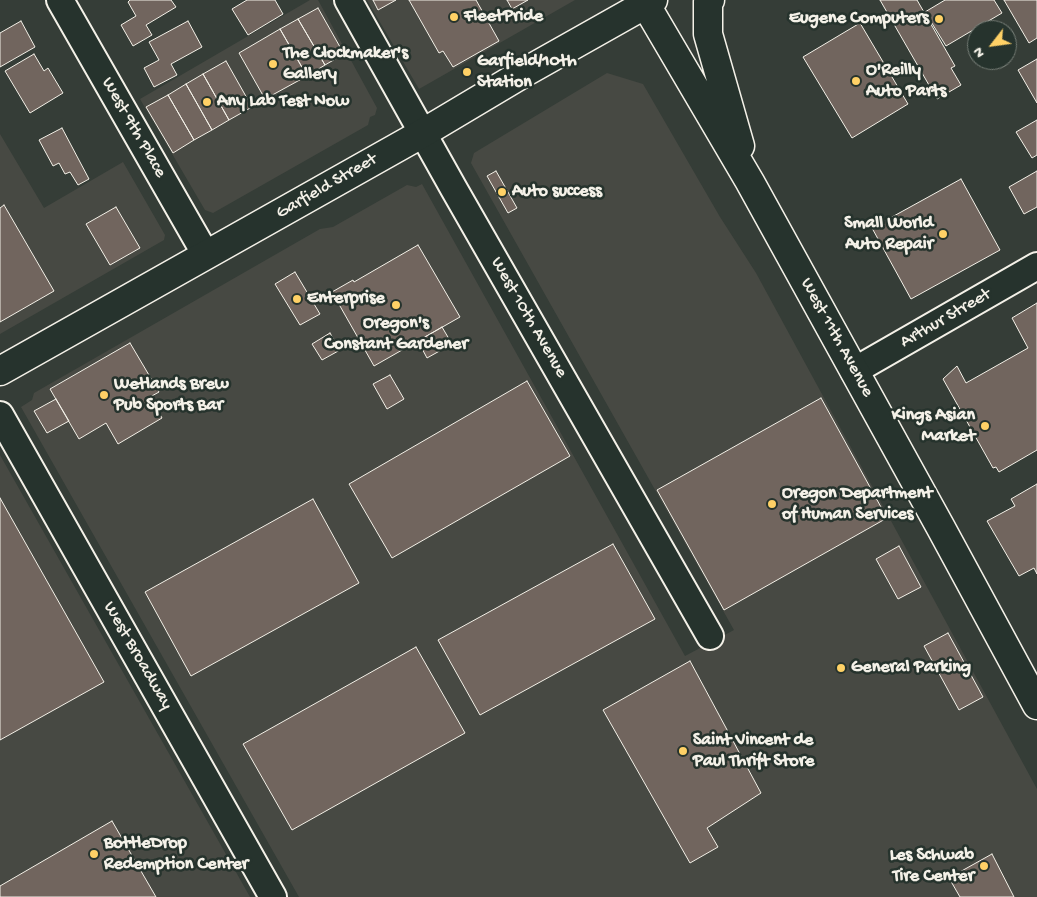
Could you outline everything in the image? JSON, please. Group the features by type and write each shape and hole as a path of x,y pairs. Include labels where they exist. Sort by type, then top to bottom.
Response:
{"main road":[{"path":"710,0 708,2 708,34 750,182"},
{"name":"Garfield Street","path":"0,372 423,133 647,2"},
{"name":"West 11th Avenue","path":"647,2 750,182 942,528 1037,705"}],"street":[{"name":"West 9th Place","path":"60,0 206,255"},
{"name":"West 10th Avenue","path":"348,0 710,636"},
{"name":"Arthur Street","path":"854,371 1037,266"},
{"name":"West Broadway","path":"0,415 273,897"}],"shaded area":[{"path":"310,0 318,0 377,108 375,115 370,117 368,125 213,213 205,210 140,99"},
{"path":"367,0 575,0 419,89"},
{"path":"607,73 643,84 720,217 756,273 1037,789 1037,897 299,897 21,407 32,400 34,393 320,229 333,227 407,185 416,187 422,184 685,656 734,630 471,163 474,153"},
{"path":"0,134 44,208 123,162 165,235 164,240 0,334"},
{"path":"0,455 223,849 250,897 0,897"}],"building":[{"path":"130,0 171,0 176,7 146,25 152,35 133,46 121,25 136,16 128,2"},
{"path":"247,0 275,0 283,14 248,35 232,9"},
{"path":"373,0 396,0 378,10"},
{"path":"409,0 476,0 499,41 453,67 443,51 439,53"},
{"path":"507,0 528,0 512,9"},
{"path":"880,0 917,0 955,66 951,68 961,85 937,99"},
{"path":"945,0 994,0 1002,13 990,20 967,20 967,34 946,46 925,12"},
{"path":"1004,0 1037,0 1037,38 1029,43"},
{"path":"318,8 344,54 325,65 298,19"},
{"path":"298,19 325,65 307,76 280,29"},
{"path":"21,21 35,47 0,67 0,33"},
{"path":"188,21 202,47 171,64 177,75 154,87 144,68 159,60 149,42"},
{"name":"O'Reilly Auto Parts","path":"860,23 908,104 852,138 803,57"},
{"name":"The Clockmaker's Gallery","path":"280,29 307,76 265,99 239,53"},
{"path":"34,54 44,71 48,68 63,93 30,113 5,71"},
{"path":"1037,59 1037,103 1018,70"},
{"path":"226,61 252,107 229,120 203,74"},
{"name":"Any Lab Test Now","path":"203,74 229,120 212,130 186,84"},
{"path":"186,84 212,130 194,140 168,95"},
{"path":"168,95 194,140 173,153 146,107"},
{"path":"1037,120 1037,155 1032,158 1016,132"},
{"path":"62,128 89,179 78,185 70,172 65,174 59,163 53,166 39,140"},
{"name":"Auto success","path":"496,171 517,208 508,213 487,176"},
{"path":"1037,171 1037,207 1024,214 1009,187"},
{"path":"961,179 1000,250 911,299 872,228"},
{"path":"4,205 54,291 0,322 0,208"},
{"path":"116,207 140,248 110,265 86,224"},
{"name":"Oregon's Constant Gardener","path":"418,245 460,317 374,366 332,292 353,280 354,282"},
{"name":"Enterprise","path":"295,272 320,314 300,325 275,284"},
{"path":"1037,303 1037,450 999,472 996,467 993,468 943,379 957,366 966,383 1028,348 1012,318"},
{"path":"442,327 452,344 427,358 418,341"},
{"path":"330,333 340,350 322,360 312,344"},
{"name":"Wetlands Brew Pub Sports Bar","path":"130,343 159,392 150,397 162,418 118,444 106,423 79,439 50,389"},
{"path":"390,375 404,399 387,409 373,384"},
{"path":"527,381 570,456 392,558 349,484"},
{"name":"Oregon Department of Human Services","path":"821,398 887,518 724,610 657,490"},
{"path":"56,399 69,421 47,433 34,411"},
{"path":"1037,484 1037,574 1034,568 1019,576 987,521 1015,506 1011,499"},
{"path":"0,498 104,682 0,740"},
{"path":"313,499 359,583 191,676 145,592"},
{"path":"613,544 655,619 480,715 438,640"},
{"path":"899,546 921,587 898,599 876,559"},
{"path":"948,633 983,697 959,710 924,646"},
{"path":"416,647 465,733 292,830 243,744"},
{"name":"Saint Vincent de Paul Thrift Store","path":"690,661 761,793 707,828 718,847 690,863 603,710"},
{"name":"BottleDrop Redemption Center","path":"112,821 156,897 0,897 0,886"},
{"name":"Les Schwab Tire Center","path":"992,854 1014,897 960,897 949,878"}],"place":[{"name":"FleetPride","path":"454,17"},
{"name":"Eugene Computers","path":"939,19"},
{"name":"The Clockmaker's Gallery","path":"273,64"},
{"name":"Garfield/10th Station","path":"467,72"},
{"name":"O'Reilly Auto Parts","path":"856,81"},
{"name":"Any Lab Test Now","path":"207,102"},
{"name":"Auto success","path":"502,192"},
{"name":"Small World Auto Repair","path":"943,234"},
{"name":"Enterprise","path":"297,299"},
{"name":"Oregon's Constant Gardener","path":"396,305"},
{"name":"Wetlands Brew Pub Sports Bar","path":"104,395"},
{"name":"Kings Asian Market","path":"985,426"},
{"name":"Oregon Department of Human Services","path":"772,504"},
{"name":"General Parking","path":"841,668"},
{"name":"Saint Vincent de Paul Thrift Store","path":"683,751"},
{"name":"BottleDrop Redemption Center","path":"94,854"},
{"name":"Les Schwab Tire Center","path":"984,866"}]}
